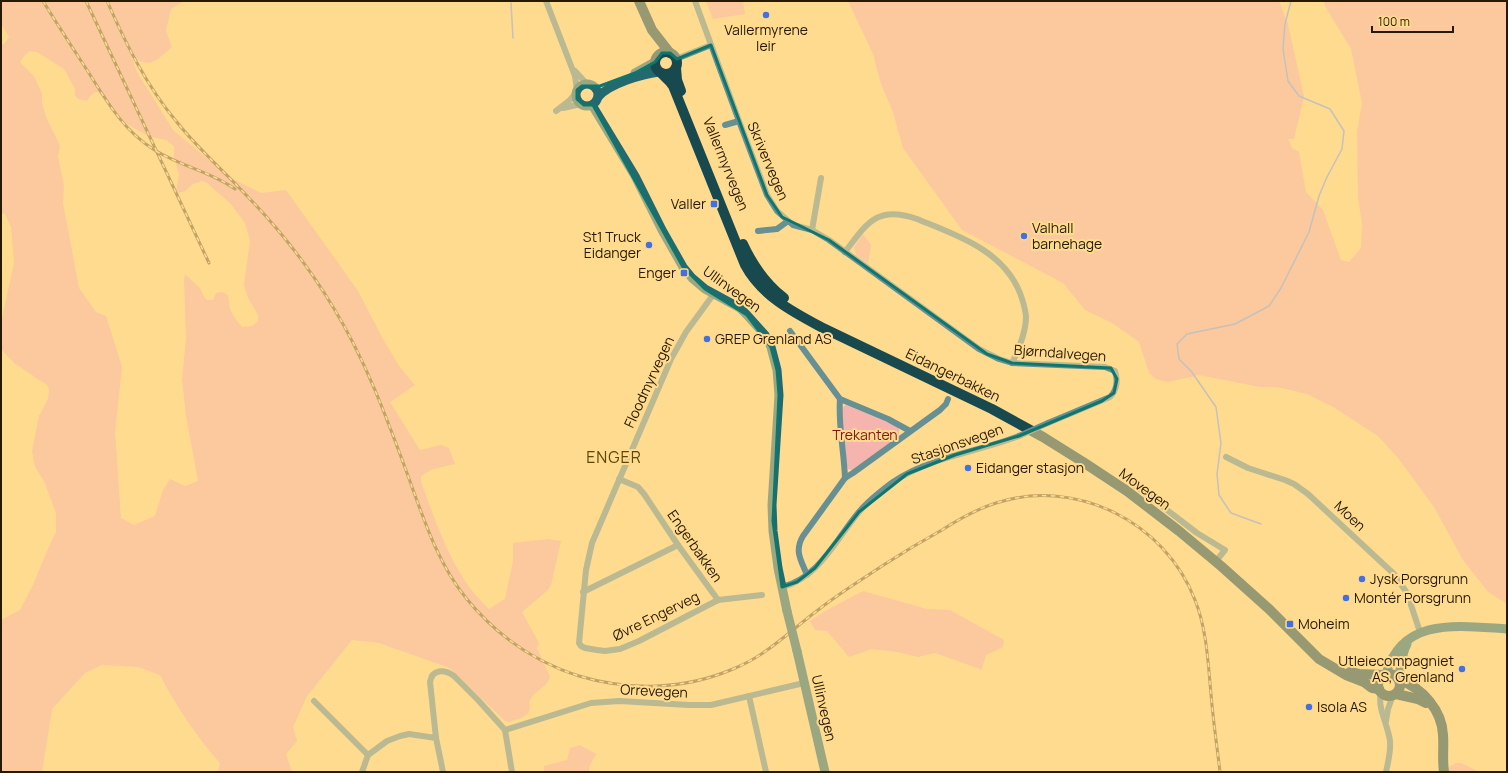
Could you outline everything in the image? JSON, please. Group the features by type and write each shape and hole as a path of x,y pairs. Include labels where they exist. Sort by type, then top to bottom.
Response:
{"main road":[{"name":"Vallermyrvegen","path":"639,1 652,30 674,60 679,87 742,241 752,270"},
{"name":"Vallermyrvegen","path":"652,30 655,67 673,86 727,224 752,270"},
{"path":"662,53 674,60 670,74 660,73 637,77 608,89 595,101 586,106 581,104 577,99 577,92 582,86 605,85 635,73 655,60 662,53"},
{"name":"Ullinvegen","path":"590,86 597,91 595,101 676,255 692,278 714,295 740,308 765,335 771,347 776,362 779,395 772,521 776,558 825,772"},
{"name":"Eidangerbakken","path":"752,270 777,292 838,334 972,399 1054,444"},
{"name":"Movegen","path":"1054,444 1127,491 1216,561 1269,609 1319,659 1346,675 1364,682 1372,688 1380,691"},
{"path":"1394,695 1401,686 1399,679 1403,652 1408,641 1413,635 1433,628 1446,627 1507,629"},
{"path":"1408,641 1403,644 1395,654 1385,675 1378,683 1380,691 1386,696 1394,695 1418,698 1433,708"},
{"name":"Movegen","path":"1336,669 1359,674 1385,675"},
{"path":"1385,675 1392,674 1428,698 1431,702 1441,720 1443,728 1443,759 1445,772"}],"street":[{"path":"546,1 576,79 577,92 558,110 581,104"},
{"path":"695,1 739,121"},
{"path":"674,60 711,45"},
{"name":"Ullinvegen","path":"571,66 590,86"},
{"name":"Skrivervegen","path":"725,125 739,121 767,195 777,211 793,225 812,230 845,252"},
{"path":"812,230 821,178"},
{"path":"845,252 868,224 877,217 892,214 917,219 979,246 1000,264 1012,277 1025,306 1025,326 1012,363"},
{"path":"758,231 777,229 788,221"},
{"name":"Bjørndalvegen","path":"845,252 969,343 987,354 1012,363 1105,367 1115,371 1117,379 1116,386 1114,393 1110,397 1048,423"},
{"name":"Floodmyrvegen","path":"581,646 578,639 583,592 587,561 592,543 677,348 686,332 714,295"},
{"path":"790,330 840,399 888,419 910,431"},
{"path":"807,575 799,556 798,544 845,478 940,410 946,404 948,398"},
{"path":"840,399 839,408 845,478"},
{"name":"Stasjonsvegen","path":"782,587 797,582 807,575 825,558 859,512 894,482 919,469 955,455 1005,441 1048,423"},
{"name":"Moen","path":"1226,457 1248,468 1294,484 1308,494 1394,574 1407,593 1420,632"},
{"name":"Engerbakken","path":"619,479 638,487 644,494 678,545 718,600 762,595"},
{"name":"Movegen","path":"1128,480 1197,533 1225,550 1216,561"},
{"path":"583,592 678,545"},
{"name":"Øvre Engerveg","path":"581,646 601,651 620,649 639,641 718,600"},
{"path":"443,772 436,738 430,682 432,675 438,671 446,671 454,676 505,730 512,772"},
{"name":"Orrevegen","path":"505,730 591,702 619,701 701,705 720,703 804,683"},
{"path":"1380,691 1380,704 1386,723 1390,747 1386,772"},
{"path":"1386,723 1388,709 1394,695"},
{"path":"749,696 766,772"},
{"path":"314,701 368,755"},
{"path":"362,772 368,755 387,741 409,734 436,738"}],"highlighted area":[{"path":"711,45 767,195 782,217 829,240 987,354 1012,363 1111,368 1117,379 1114,393 1102,401 1019,436 955,455 907,474 859,512 815,568 797,582 782,587 773,521 779,395 777,370 771,347 747,315 705,289 683,267 593,105 584,105 577,99 577,90 582,86 600,86 635,73 655,62 662,53 670,53 677,59"}],"green space":[{"path":"1,1 184,1 171,9 166,31 172,47 154,62 149,63 132,58 137,72 173,130 229,177 261,193 286,190 358,291 399,366 415,385 390,402 420,450 441,445 449,448 455,464 433,469 421,476 421,482 440,533 456,566 466,582 476,596 489,609 505,599 513,561 513,543 548,539 561,541 551,585 548,590 522,612 539,643 537,648 550,677 546,684 531,698 529,702 529,711 525,716 509,722 505,721 447,667 379,643 352,640 307,696 293,727 297,741 286,754 292,772 218,772 220,763 187,720 160,675 138,667 102,665 85,673 52,709 42,772 1,772 1,620 20,610 33,585 56,532 56,513 44,481 35,467 32,451 39,416 48,399 49,390 47,385 14,363 1,349 1,323 14,263 11,227 5,214 1,213 1,44 4,44 9,37 1,24","holes":["30,51 37,52 64,69 75,89 75,95 78,99 87,101 90,96 98,92 127,124 148,136 166,140 174,146 174,157 179,174 176,191 178,193 185,191 193,184 202,181 207,183 231,204 245,223 250,241 244,285 248,298 258,315 258,321 252,326 242,327 237,321 230,309 228,295 222,292 216,293 213,300 206,300 199,287 185,274 186,338 182,380 186,416 198,481 185,486 170,479 163,490 155,516 134,525 121,518 115,432 122,367 106,316 96,312 79,288 63,203 64,185 58,157 60,146 46,117 42,103 42,94 34,76 20,62"]},
{"path":"706,1 743,1 745,14 713,19"},
{"path":"848,1 1279,1 1288,24 1304,97 1294,139 1288,139 1292,148 1299,152 1306,192 1323,210 1341,260 1349,262 1361,248 1362,224 1358,197 1357,132 1362,103 1351,49 1325,6 1324,1 1507,1 1507,604 1488,592 1463,560 1434,507 1398,458 1378,436 1333,407 1307,394 1277,387 1260,387 1199,375 1168,382 1156,379 1149,373 1139,342 1112,323 1085,310 1063,283 962,230 903,148 893,112 881,84 873,54"},
{"path":"863,234 871,245 868,264 856,255 854,247"},
{"name":"Trekanten","path":"846,405 897,426 899,429 899,436 896,439 852,470 848,469 847,466 841,411"},
{"path":"863,591 927,609 950,610 1004,640 1003,647 986,655 981,671 980,669 935,653 918,657 897,652 872,649 849,657 827,631 815,630 810,621"},
{"path":"580,745 596,754 589,767 589,772 544,772 544,766 567,760 570,748"},
{"path":"1456,763 1461,763 1480,772 1440,772"}],"waterway":[{"path":"1261,524 1231,513 1219,495 1217,474 1221,443 1216,407 1191,371 1179,359 1177,344 1187,334 1235,324 1269,306 1281,288 1309,232 1319,196 1342,149 1344,131 1330,109 1299,96 1288,81 1283,49 1285,24 1291,1"},
{"path":"511,3 513,38"}],"railway":[{"path":"43,1 108,103 133,133 163,155 215,178 235,189"},
{"path":"86,1 209,263"},
{"path":"107,1 137,64 165,107 193,141 239,187 271,222 294,249 324,292 345,327 365,367 391,430 425,522 447,569 466,598 490,624 517,646 563,670 598,681 617,684 656,686 695,681 714,676 745,664 767,650 850,587 904,552 968,515 996,503 1026,497 1057,496 1086,502 1114,512 1140,528 1162,548 1181,572 1195,600 1205,635 1220,772"}],"place":[{"name":"Vallermyrene leir","path":"766,15"},
{"name":"Valler","path":"714,204"},
{"name":"Valhall barnehage","path":"1024,236"},
{"name":"St1 Truck Eidanger","path":"649,245"},
{"name":"Enger","path":"684,273"},
{"name":"GREP Grenland AS","path":"707,339"},
{"name":"Eidanger stasjon","path":"968,468"},
{"name":"Jysk Porsgrunn","path":"1362,579"},
{"name":"Montér Porsgrunn","path":"1346,598"},
{"name":"Moheim","path":"1290,624"},
{"name":"Utleiecompagniet AS, Grenland","path":"1462,669"},
{"name":"Isola AS","path":"1309,707"}],"district":[{"name":"ENGER","path":"614,457"}]}
